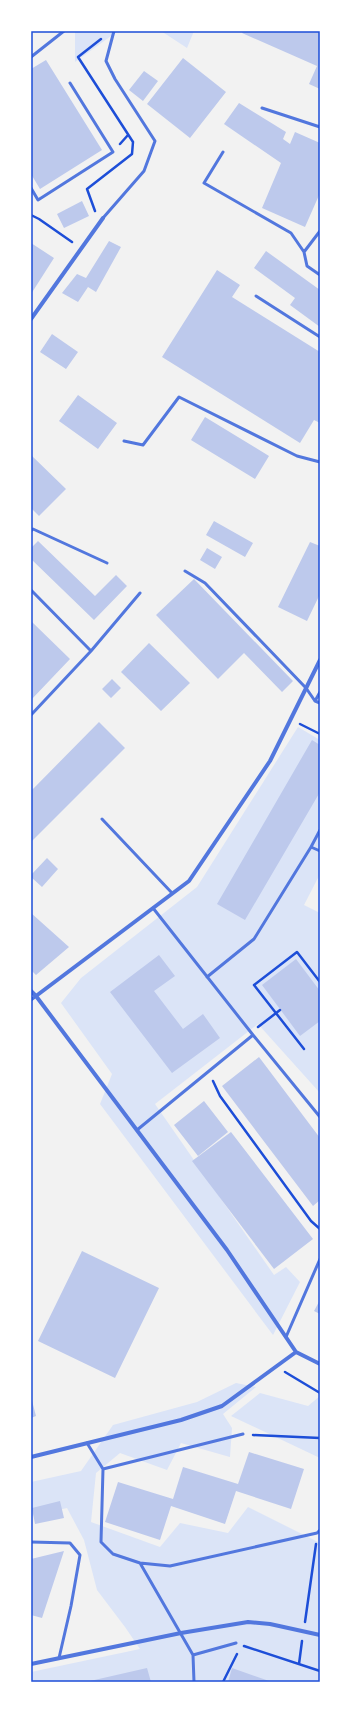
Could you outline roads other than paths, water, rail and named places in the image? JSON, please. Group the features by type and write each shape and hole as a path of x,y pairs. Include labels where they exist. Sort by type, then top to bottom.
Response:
{"street":[{"path":"31,319 103,218"},
{"path":"36,996 189,881 270,761 320,660"},
{"path":"31,991 227,1250 296,1352 320,1364"},
{"path":"31,1457 181,1420 222,1406 296,1352"},
{"path":"31,1664 181,1633 248,1622 270,1624 320,1635"}],"lane":[{"path":"31,57 64,31"},
{"path":"103,218 144,171 154,141 115,79 106,61 114,31"},
{"path":"31,188 38,200 113,152 70,83"},
{"path":"262,108 320,127"},
{"path":"223,152 204,183 291,233 304,252 307,266 320,275"},
{"path":"304,252 320,231"},
{"path":"256,296 320,337"},
{"path":"124,441 143,445 179,396 297,456 320,462"},
{"path":"31,531 33,529 107,563"},
{"path":"185,570 205,583 306,688 315,700 320,703"},
{"path":"31,590 91,651"},
{"path":"31,715 91,651 140,593"},
{"path":"315,700 320,692"},
{"path":"102,819 172,893"},
{"path":"207,977 254,939 320,830"},
{"path":"311,847 320,851"},
{"path":"153,908 320,1117"},
{"path":"31,1000 36,996"},
{"path":"137,1130 252,1033"},
{"path":"286,1337 320,1260"},
{"path":"103,1469 243,1434"},
{"path":"88,1443 103,1469 101,1542 113,1554 140,1563 170,1566 319,1533"},
{"path":"31,1542 70,1543 80,1556 71,1606 59,1658"},
{"path":"140,1563 193,1655 194,1682"},
{"path":"193,1655 236,1643"}]}
